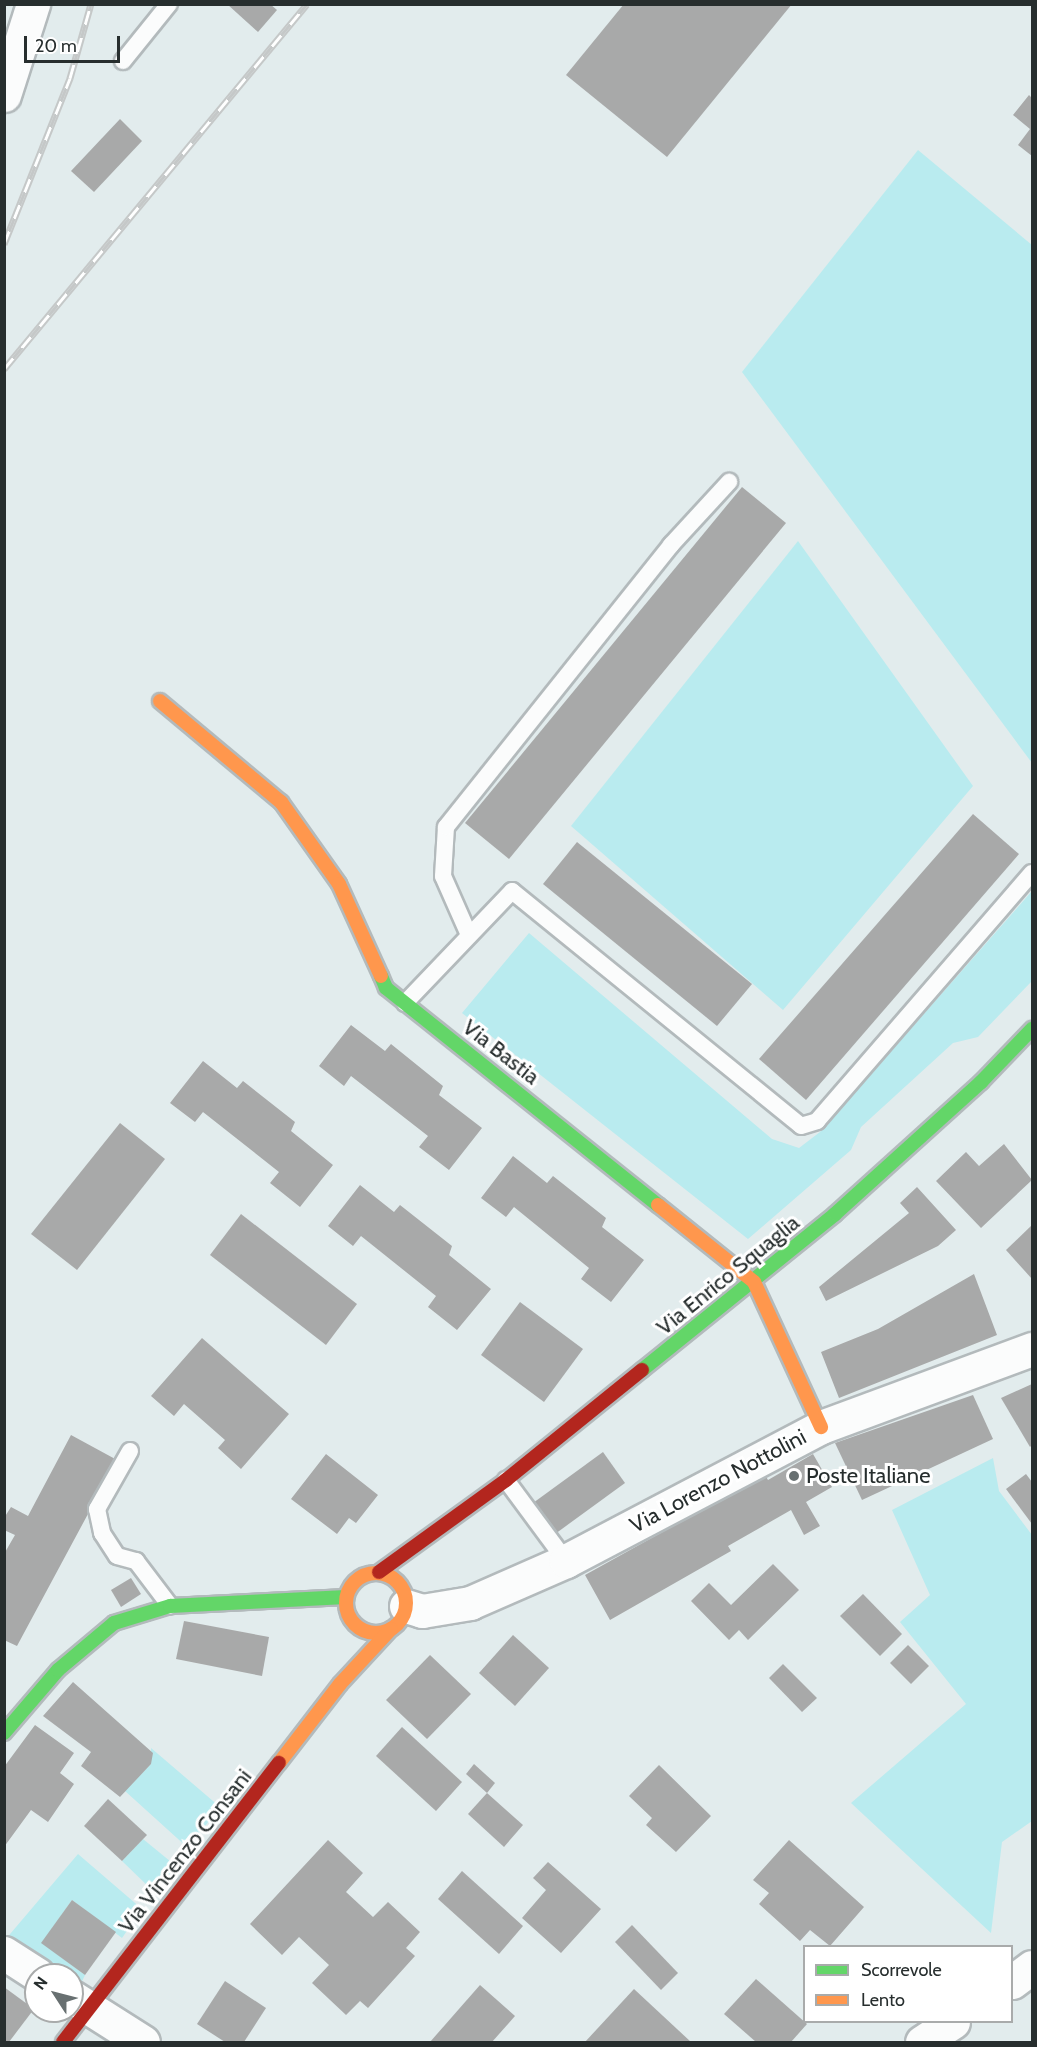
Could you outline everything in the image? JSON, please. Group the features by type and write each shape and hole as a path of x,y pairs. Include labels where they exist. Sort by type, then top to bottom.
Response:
{"street":[{"path":"4,95 33,4"},
{"name":"Via Bastia","path":"160,701 281,802 339,884 386,988 753,1282 821,1427"},
{"name":"Via Enrico Squaglia","path":"379,1572 435,1535 506,1480 753,1282 973,1090 1032,1029"},
{"name":"Via Lorenzo Nottolini","path":"400,1608 422,1611 470,1603 566,1561 821,1427 1032,1349"},
{"name":"Via Enrico Squaglia","path":"400,1608 416,1566 435,1535"},
{"path":"379,1572 400,1608 374,1633 352,1620 346,1597 355,1581 379,1572"},
{"path":"4,1733 58,1670 114,1623 170,1606 285,1602 346,1597"},
{"name":"Via Vincenzo Consani","path":"84,1999 400,1608"},
{"name":"Via Vincenzo Consani","path":"340,1684 350,1647 352,1620"},
{"path":"4,1953 24,1966"},
{"path":"1013,1981 1032,1967"},
{"path":"84,2005 144,2043"},
{"name":"Via Vincenzo Consani","path":"63,2043 72,2023"},
{"path":"922,2043 952,2023"}],"lane":[{"path":"123,61 169,4"},
{"path":"469,935 443,876 446,827 611,619 729,482"},
{"path":"405,1003 512,891 801,1126 817,1121 1032,873"},
{"path":"130,1451 98,1509 102,1533 117,1556 136,1561 170,1606"},
{"path":"506,1480 566,1561"}],"shaded area":[{"path":"918,150 1032,245 1032,763 742,372"},
{"path":"798,541 973,786 783,1010 571,826"},
{"path":"1032,891 1032,981 978,1037 953,1043 861,1127 851,1150 748,1239 462,1013 529,933 772,1139 799,1148 820,1132"},
{"path":"993,1458 999,1491 1032,1535 1032,1821 1002,1842 991,1933 851,1803 966,1704 900,1622 930,1595 892,1510"},
{"path":"151,1748 220,1807 188,1848 125,1791 151,1764"},
{"path":"143,1839 176,1866 155,1893 122,1861"},
{"path":"78,1854 142,1909 122,1938 72,1900 42,1943 69,1963 39,1963 5,1940"}],"building":[{"path":"227,4 270,4 277,10 258,32"},
{"path":"624,4 792,4 667,157 566,75"},
{"path":"1029,95 1032,98 1032,156 1018,145 1030,129 1013,115"},
{"path":"120,119 142,141 94,192 71,171"},
{"path":"742,487 786,523 509,859 465,823"},
{"path":"973,814 1019,854 806,1100 759,1059"},
{"path":"577,842 752,984 717,1026 543,884"},
{"path":"351,1025 385,1051 391,1044 443,1086 439,1095 482,1128 449,1170 419,1147 428,1136 351,1076 344,1086 319,1066"},
{"path":"203,1061 237,1088 243,1081 295,1122 291,1131 333,1165 300,1207 270,1183 279,1172 203,1112 195,1122 170,1103"},
{"path":"120,1123 165,1159 77,1270 31,1234"},
{"path":"1004,1144 1032,1180 981,1228 936,1181 966,1152 979,1166"},
{"path":"513,1156 547,1183 553,1176 606,1218 602,1227 644,1260 611,1302 581,1279 589,1268 514,1207 506,1217 481,1198"},
{"path":"360,1185 394,1212 400,1205 452,1246 449,1255 491,1289 457,1330 428,1307 436,1296 361,1236 353,1246 328,1226"},
{"path":"917,1187 956,1230 938,1246 826,1301 819,1287 909,1213 900,1203"},
{"path":"241,1214 357,1304 326,1345 210,1255"},
{"path":"1032,1225 1032,1279 1006,1250"},
{"path":"974,1274 997,1335 839,1398 821,1352 878,1329"},
{"path":"520,1302 583,1349 544,1402 481,1355"},
{"path":"202,1338 289,1414 241,1469 218,1448 225,1440 184,1404 174,1416 151,1396"},
{"path":"1032,1384 1032,1445 1030,1447 1001,1398"},
{"path":"973,1395 993,1439 862,1500 835,1443"},
{"path":"71,1435 117,1460 17,1646 4,1640 4,1554 15,1535 4,1530 4,1518 11,1507 28,1516"},
{"path":"603,1452 625,1483 555,1534 533,1503"},
{"path":"326,1454 378,1495 356,1523 349,1518 337,1534 291,1499"},
{"path":"813,1454 832,1487 806,1502 820,1526 804,1535 791,1510 728,1546 731,1551 610,1620 585,1575 765,1475 768,1480"},
{"path":"1026,1474 1032,1482 1032,1524 1006,1489"},
{"path":"773,1564 799,1590 748,1640 739,1630 729,1640 691,1601 709,1583 731,1605"},
{"path":"131,1578 141,1594 121,1607 111,1590"},
{"path":"863,1594 902,1634 880,1656 840,1616"},
{"path":"184,1621 269,1637 262,1676 176,1659"},
{"path":"513,1635 549,1668 515,1706 479,1673"},
{"path":"908,1645 929,1666 911,1684 890,1663"},
{"path":"430,1655 471,1694 427,1739 386,1700"},
{"path":"783,1664 817,1698 802,1712 769,1678"},
{"path":"73,1682 153,1753 151,1764 120,1797 81,1766 91,1752 43,1716"},
{"path":"35,1725 74,1753 60,1773 74,1784 48,1822 31,1810 4,1847 4,1767"},
{"path":"402,1727 462,1782 436,1811 376,1756"},
{"path":"474,1764 495,1783 487,1793 466,1774"},
{"path":"659,1765 711,1816 676,1852 646,1825 652,1818 629,1796"},
{"path":"487,1793 523,1825 504,1847 468,1814"},
{"path":"108,1799 147,1835 122,1861 84,1826"},
{"path":"328,1840 363,1873 346,1892 373,1917 388,1902 420,1932 406,1948 415,1956 368,2008 360,2001 346,2015 312,1983 329,1965 299,1937 282,1955 250,1924"},
{"path":"789,1840 864,1907 831,1945 810,1930 800,1941 759,1904 769,1893 753,1880"},
{"path":"548,1862 601,1909 561,1953 522,1918 546,1890 533,1878"},
{"path":"462,1871 523,1926 499,1954 438,1899"},
{"path":"72,1900 116,1932 85,1975 84,1963 68,1963 41,1943"},
{"path":"632,1925 678,1973 661,1990 615,1942"},
{"path":"756,1979 803,2020 803,2023 807,2024 791,2042 756,2042 724,2014"},
{"path":"225,1981 266,2008 244,2042 225,2042 197,2024"},
{"path":"480,1985 515,2016 492,2042 430,2042"},
{"path":"4,1987 24,2002 24,2022 9,2042 4,2042"},
{"path":"634,1989 691,2042 585,2042"}],"railway":[{"path":"4,244 70,78 91,4"},
{"path":"4,369 307,4"}],"traffic: fast":[{"path":"381,976 386,988 658,1205"},
{"path":"642,1370 835,1214 981,1082 1032,1029"},
{"path":"4,1733 58,1670 114,1623 170,1606 346,1597"}],"traffic: slow":[{"path":"160,701 281,802 339,884 381,976"},
{"path":"658,1205 754,1282 821,1427"},
{"path":"376,1573 393,1578 401,1586 406,1603 401,1620 393,1628 376,1633 359,1628 351,1620 346,1603 351,1586 359,1578 376,1573"},
{"path":"279,1763 340,1684 391,1629"}],"traffic: jam":[{"path":"379,1572 506,1480 642,1370"},
{"path":"63,2042 279,1763"}],"place":[{"name":"Poste Italiane","path":"794,1476"}]}
